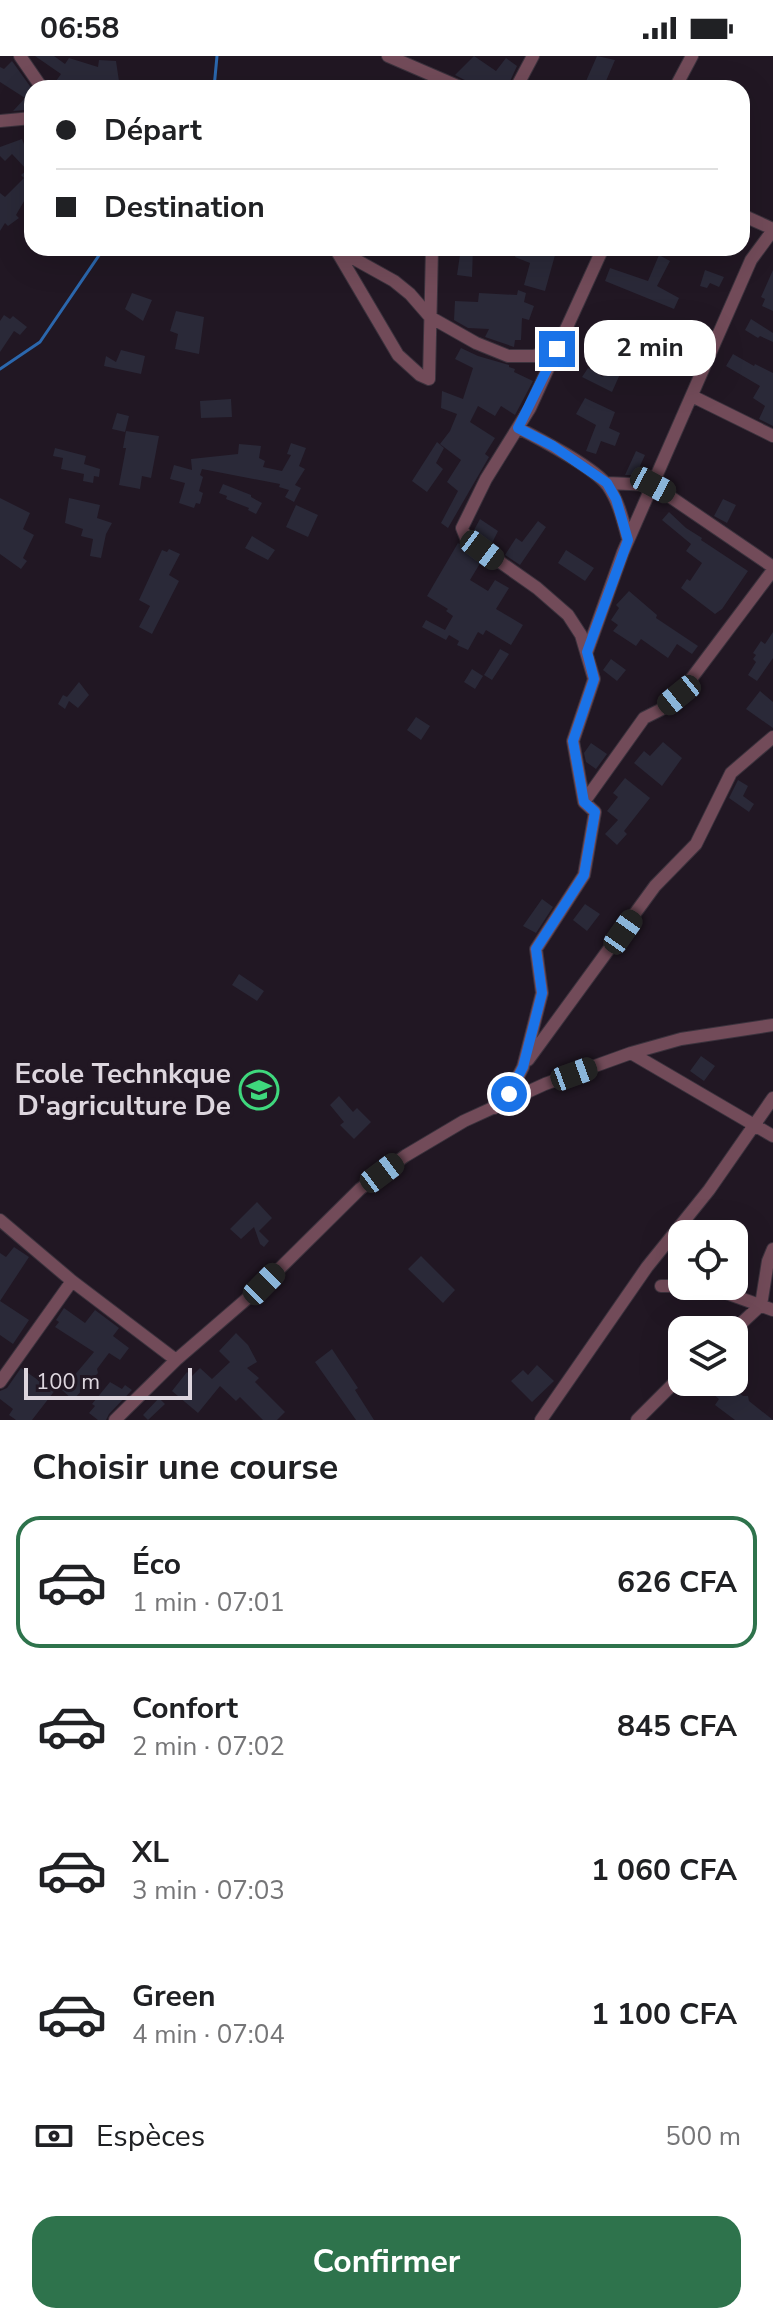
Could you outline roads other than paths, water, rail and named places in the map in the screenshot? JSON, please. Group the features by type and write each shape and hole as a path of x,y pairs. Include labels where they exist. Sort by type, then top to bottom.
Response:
{"street":[{"path":"20,56 36,80"},
{"path":"388,56 444,80"},
{"path":"520,80 533,56"},
{"path":"679,80 692,56"},
{"path":"0,121 24,119"},
{"path":"587,652 628,540 751,260 773,230 750,219"},
{"path":"341,256 398,355 429,379 432,256"},
{"path":"350,256 394,281 430,317 452,331 508,356 534,356 557,349"},
{"path":"523,1067 542,993 536,949 584,875 595,812 584,802 573,741 594,679 587,652 568,615 537,588 466,538 462,528 486,479 518,428 599,256"},
{"path":"692,396 773,436"},
{"path":"518,428 553,446 607,483 616,499 628,540"},
{"path":"584,802 644,718 679,695 773,569 653,485 607,483"},
{"path":"494,1108 509,1094 523,1067 655,886 696,844 731,773 773,737"},
{"path":"115,1420 176,1360 264,1284 360,1189 405,1156 464,1121 545,1084 631,1053 681,1039 773,1025"},
{"path":"631,1053 773,1136"},
{"path":"541,1420 647,1267 709,1190 773,1098"},
{"path":"0,1220 72,1281 176,1360"},
{"path":"767,1308 768,1261 773,1249"},
{"path":"0,1382 72,1281"},
{"path":"661,1286 668,1286"},
{"path":"745,1300 767,1308"},
{"path":"748,1321 767,1308"},
{"path":"637,1420 668,1389"}],"waterway":[{"path":"215,80 217,56"},
{"path":"0,369 40,342 99,256"}],"place":[{"name":"Ecole Technkque D'agriculture De","path":"259,1090"}]}
